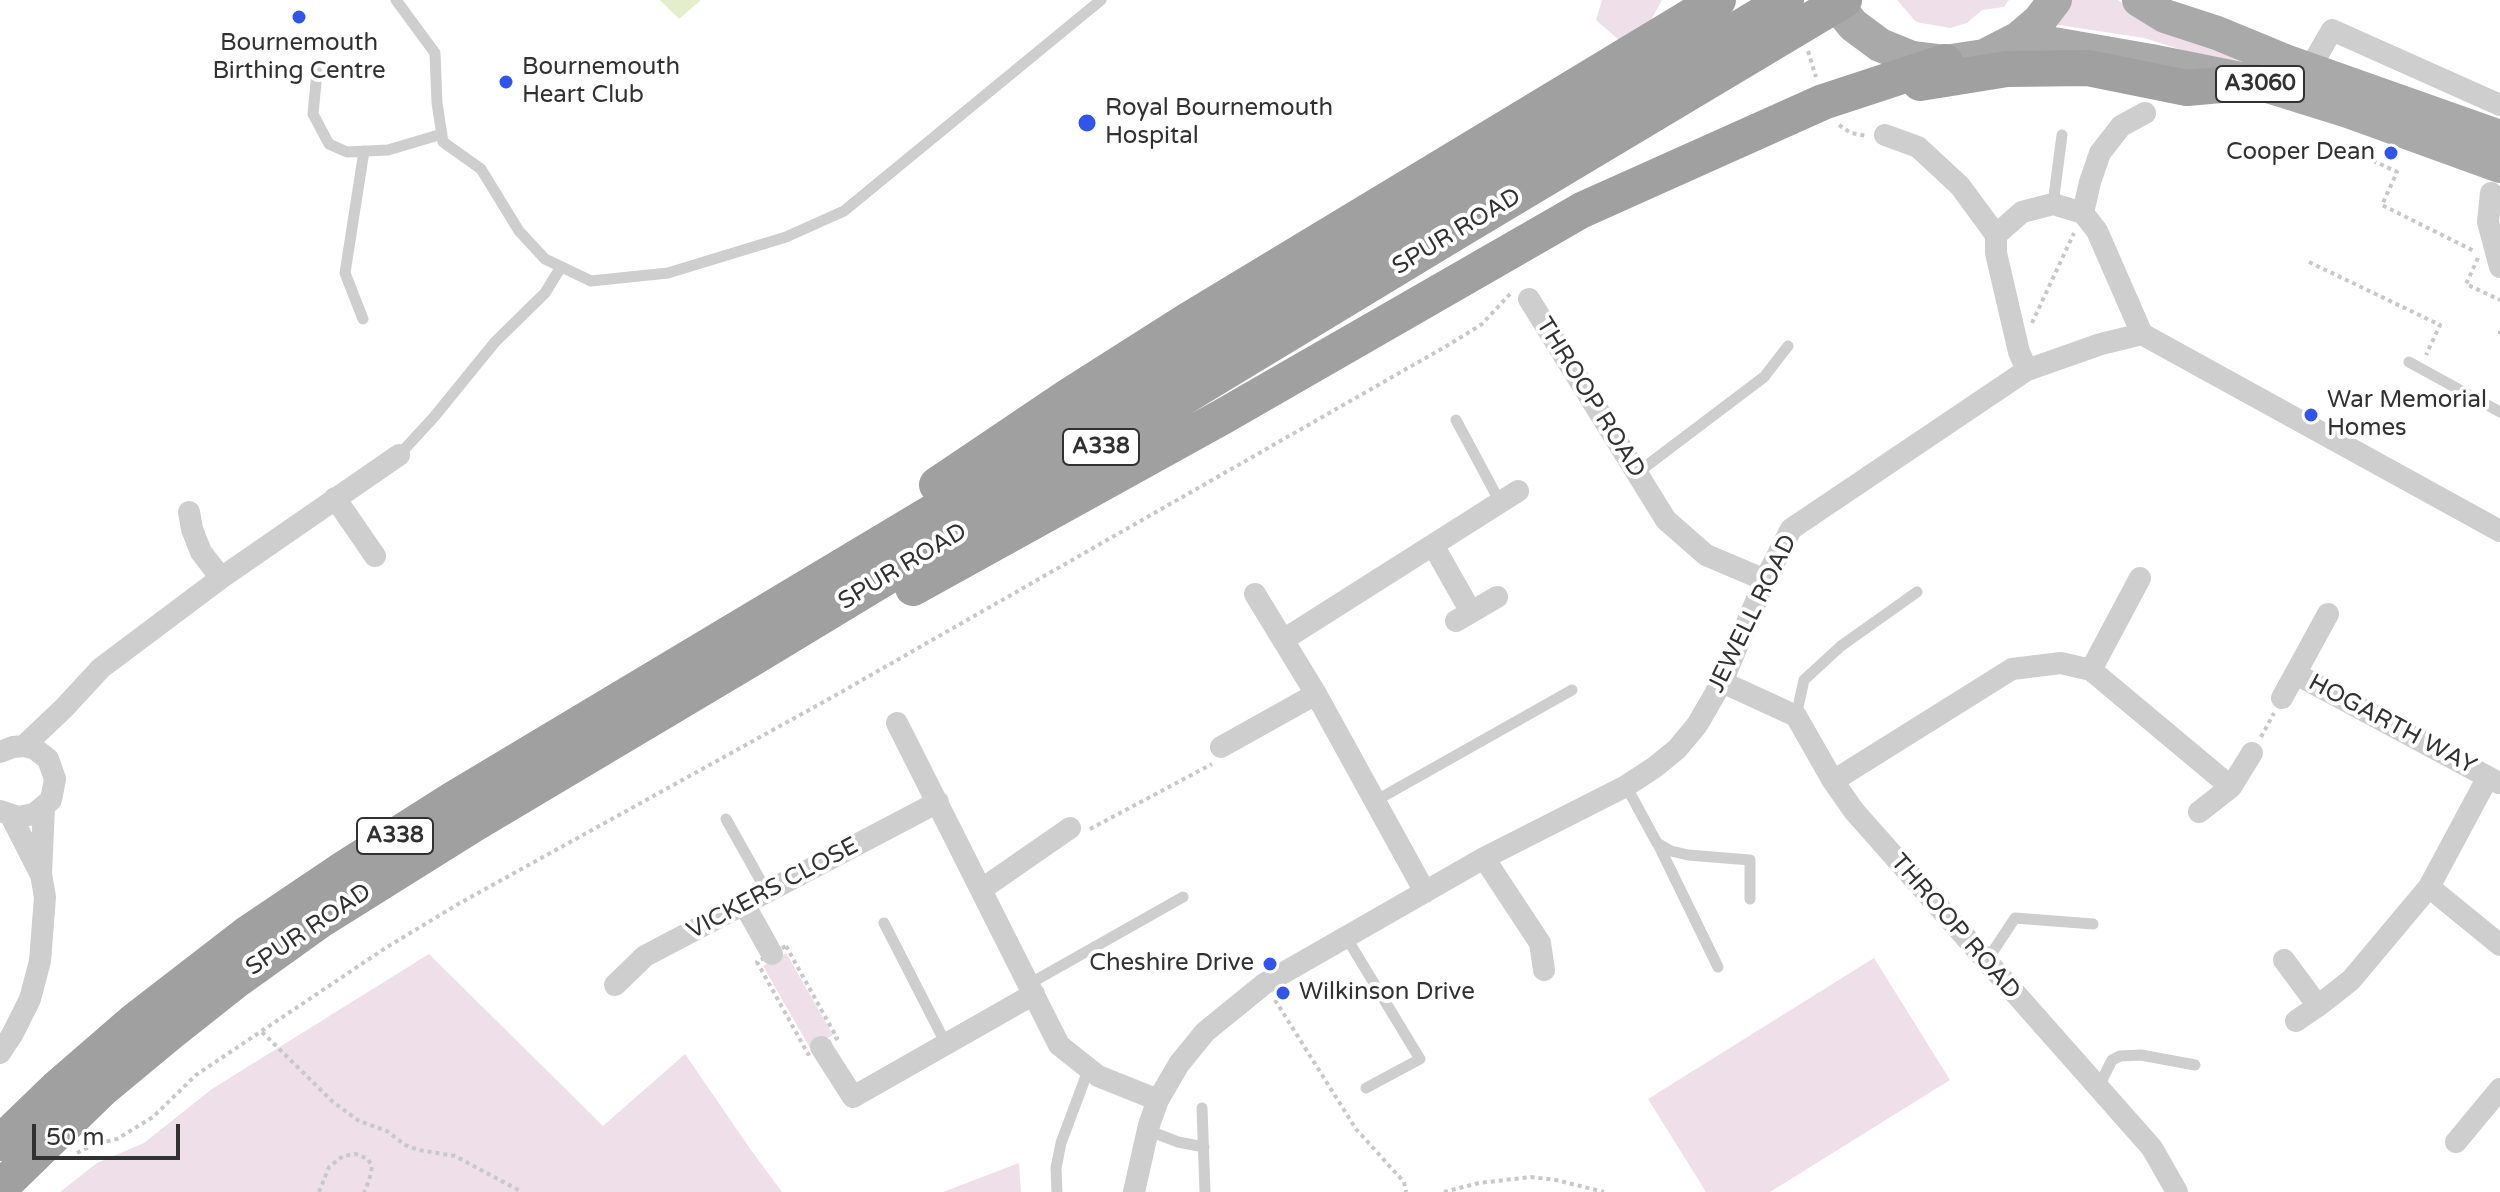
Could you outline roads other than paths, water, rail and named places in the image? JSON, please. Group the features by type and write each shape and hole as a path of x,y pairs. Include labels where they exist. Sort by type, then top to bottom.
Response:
{"highway":[{"path":"1661,36 1698,0"},
{"path":"824,577 889,522 953,474 1069,396 1187,321 1718,0"},
{"name":"SPUR ROAD","path":"0,1188 101,1090 238,979 319,921 474,824 751,659 1442,224 1786,0"},
{"name":"SPUR ROAD","path":"0,1143 133,1022 247,934 452,800 824,577 1442,224 1844,0"},
{"path":"751,659 866,613 1236,409 1582,210 1945,62"},
{"path":"1834,107 2007,69 2088,68 2187,88 2255,82"}],"main road":[{"path":"1833,0 1853,25 1880,45 1912,58 1945,62 1984,56 2019,38 2039,21 2055,0"},
{"name":"A3060","path":"2139,0 2165,16 2500,137"},
{"name":"A3060","path":"2019,38 2255,82 2348,111 2496,180"}],"street":[{"path":"2310,68 2332,30 2500,105"},
{"path":"2083,213 2100,153 2121,126 2145,113"},
{"path":"1885,135 1918,147 1960,186 1996,235 1996,253 2023,361"},
{"path":"2492,260 2488,222 2496,180"},
{"path":"1996,235 2022,212 2053,204 2083,213 2097,231 2142,334 2500,531"},
{"name":"THROOP ROAD","path":"1520,296 1666,520 1706,555 1765,580"},
{"name":"JEWELL ROAD","path":"1134,1192 1147,1130 1158,1100 1179,1064 1205,1032 1264,984 1484,858 1626,786 1677,749 1697,725 1722,682 1765,580 1791,529 2023,361 2142,334"},
{"path":"24,746 101,668 221,578 399,455"},
{"path":"1283,640 1509,497"},
{"path":"335,498 375,556"},
{"path":"189,512 201,552 221,578"},
{"path":"1433,545 1464,616 1497,597"},
{"path":"2091,670 2140,578"},
{"path":"1255,594 1316,694 1425,892"},
{"name":"HOGARTH WAY","path":"2282,698 2328,614"},
{"path":"1833,781 2012,669 2061,663 2091,670 2231,787"},
{"name":"HOGARTH WAY","path":"2296,674 2494,780 2429,887 2351,980 2296,1021"},
{"path":"1722,682 1796,716"},
{"path":"1221,747 1316,694"},
{"path":"48,759 64,708"},
{"name":"THROOP ROAD","path":"1796,716 1854,811 2152,1148 2177,1192"},
{"path":"897,723 1059,1045 1098,1076 1158,1100"},
{"path":"0,752 24,746 35,749 48,759 53,768 55,790 44,808 41,874 45,897 40,961 30,999 0,1053"},
{"path":"2199,812 2231,787 2252,753"},
{"name":"VICKERS CLOSE","path":"615,985 645,956 938,802"},
{"path":"6,813 25,817 44,808"},
{"path":"6,813 41,874"},
{"path":"982,889 1070,828"},
{"path":"1484,858 1540,943 1544,970"},
{"path":"2429,887 2500,945"},
{"path":"744,904 772,954"},
{"path":"2284,960 2318,1006"},
{"path":"821,1047 853,1097 946,1044 1031,989"},
{"path":"2456,1142 2500,1089"}],"lane":[{"path":"396,0 435,53 437,103 443,142 481,169 519,231 545,259 591,281 668,273 786,237 844,211 1101,0"},
{"path":"317,72 313,114 329,144 347,152 388,150 442,134"},
{"path":"2053,204 2062,135"},
{"path":"363,319 345,273 364,151"},
{"path":"399,455 495,342 545,293 561,267"},
{"path":"1637,473 1764,377 1788,346"},
{"path":"2415,365 2500,412"},
{"path":"1456,420 1509,497"},
{"path":"1796,716 1804,680 1841,646 1917,592"},
{"path":"1375,801 1572,690"},
{"path":"1626,786 1718,967"},
{"path":"726,819 767,892"},
{"path":"1657,843 1671,851 1688,855 1750,860 1750,899"},
{"path":"1031,989 1183,897"},
{"path":"1986,962 2015,918 2093,924"},
{"path":"884,923 946,1044"},
{"path":"1346,937 1420,1059 1366,1088"},
{"path":"2098,1088 2112,1060 2120,1056 2141,1055 2195,1065"},
{"path":"1057,1192 1056,1168 1061,1143 1089,1068"},
{"path":"1202,1108 1205,1192"},
{"path":"1147,1130 1178,1142 1204,1147"}],"place":[{"name":"Bournemouth Birthing Centre","path":"299,17"},
{"name":"Bournemouth Heart Club","path":"506,82"},
{"name":"Royal Bournemouth Hospital","path":"1087,123"},
{"name":"Cooper Dean","path":"2391,153"},
{"name":"War Memorial Homes","path":"2311,415"},
{"name":"Cheshire Drive","path":"1270,964"},
{"name":"Wilkinson Drive","path":"1283,993"}]}
